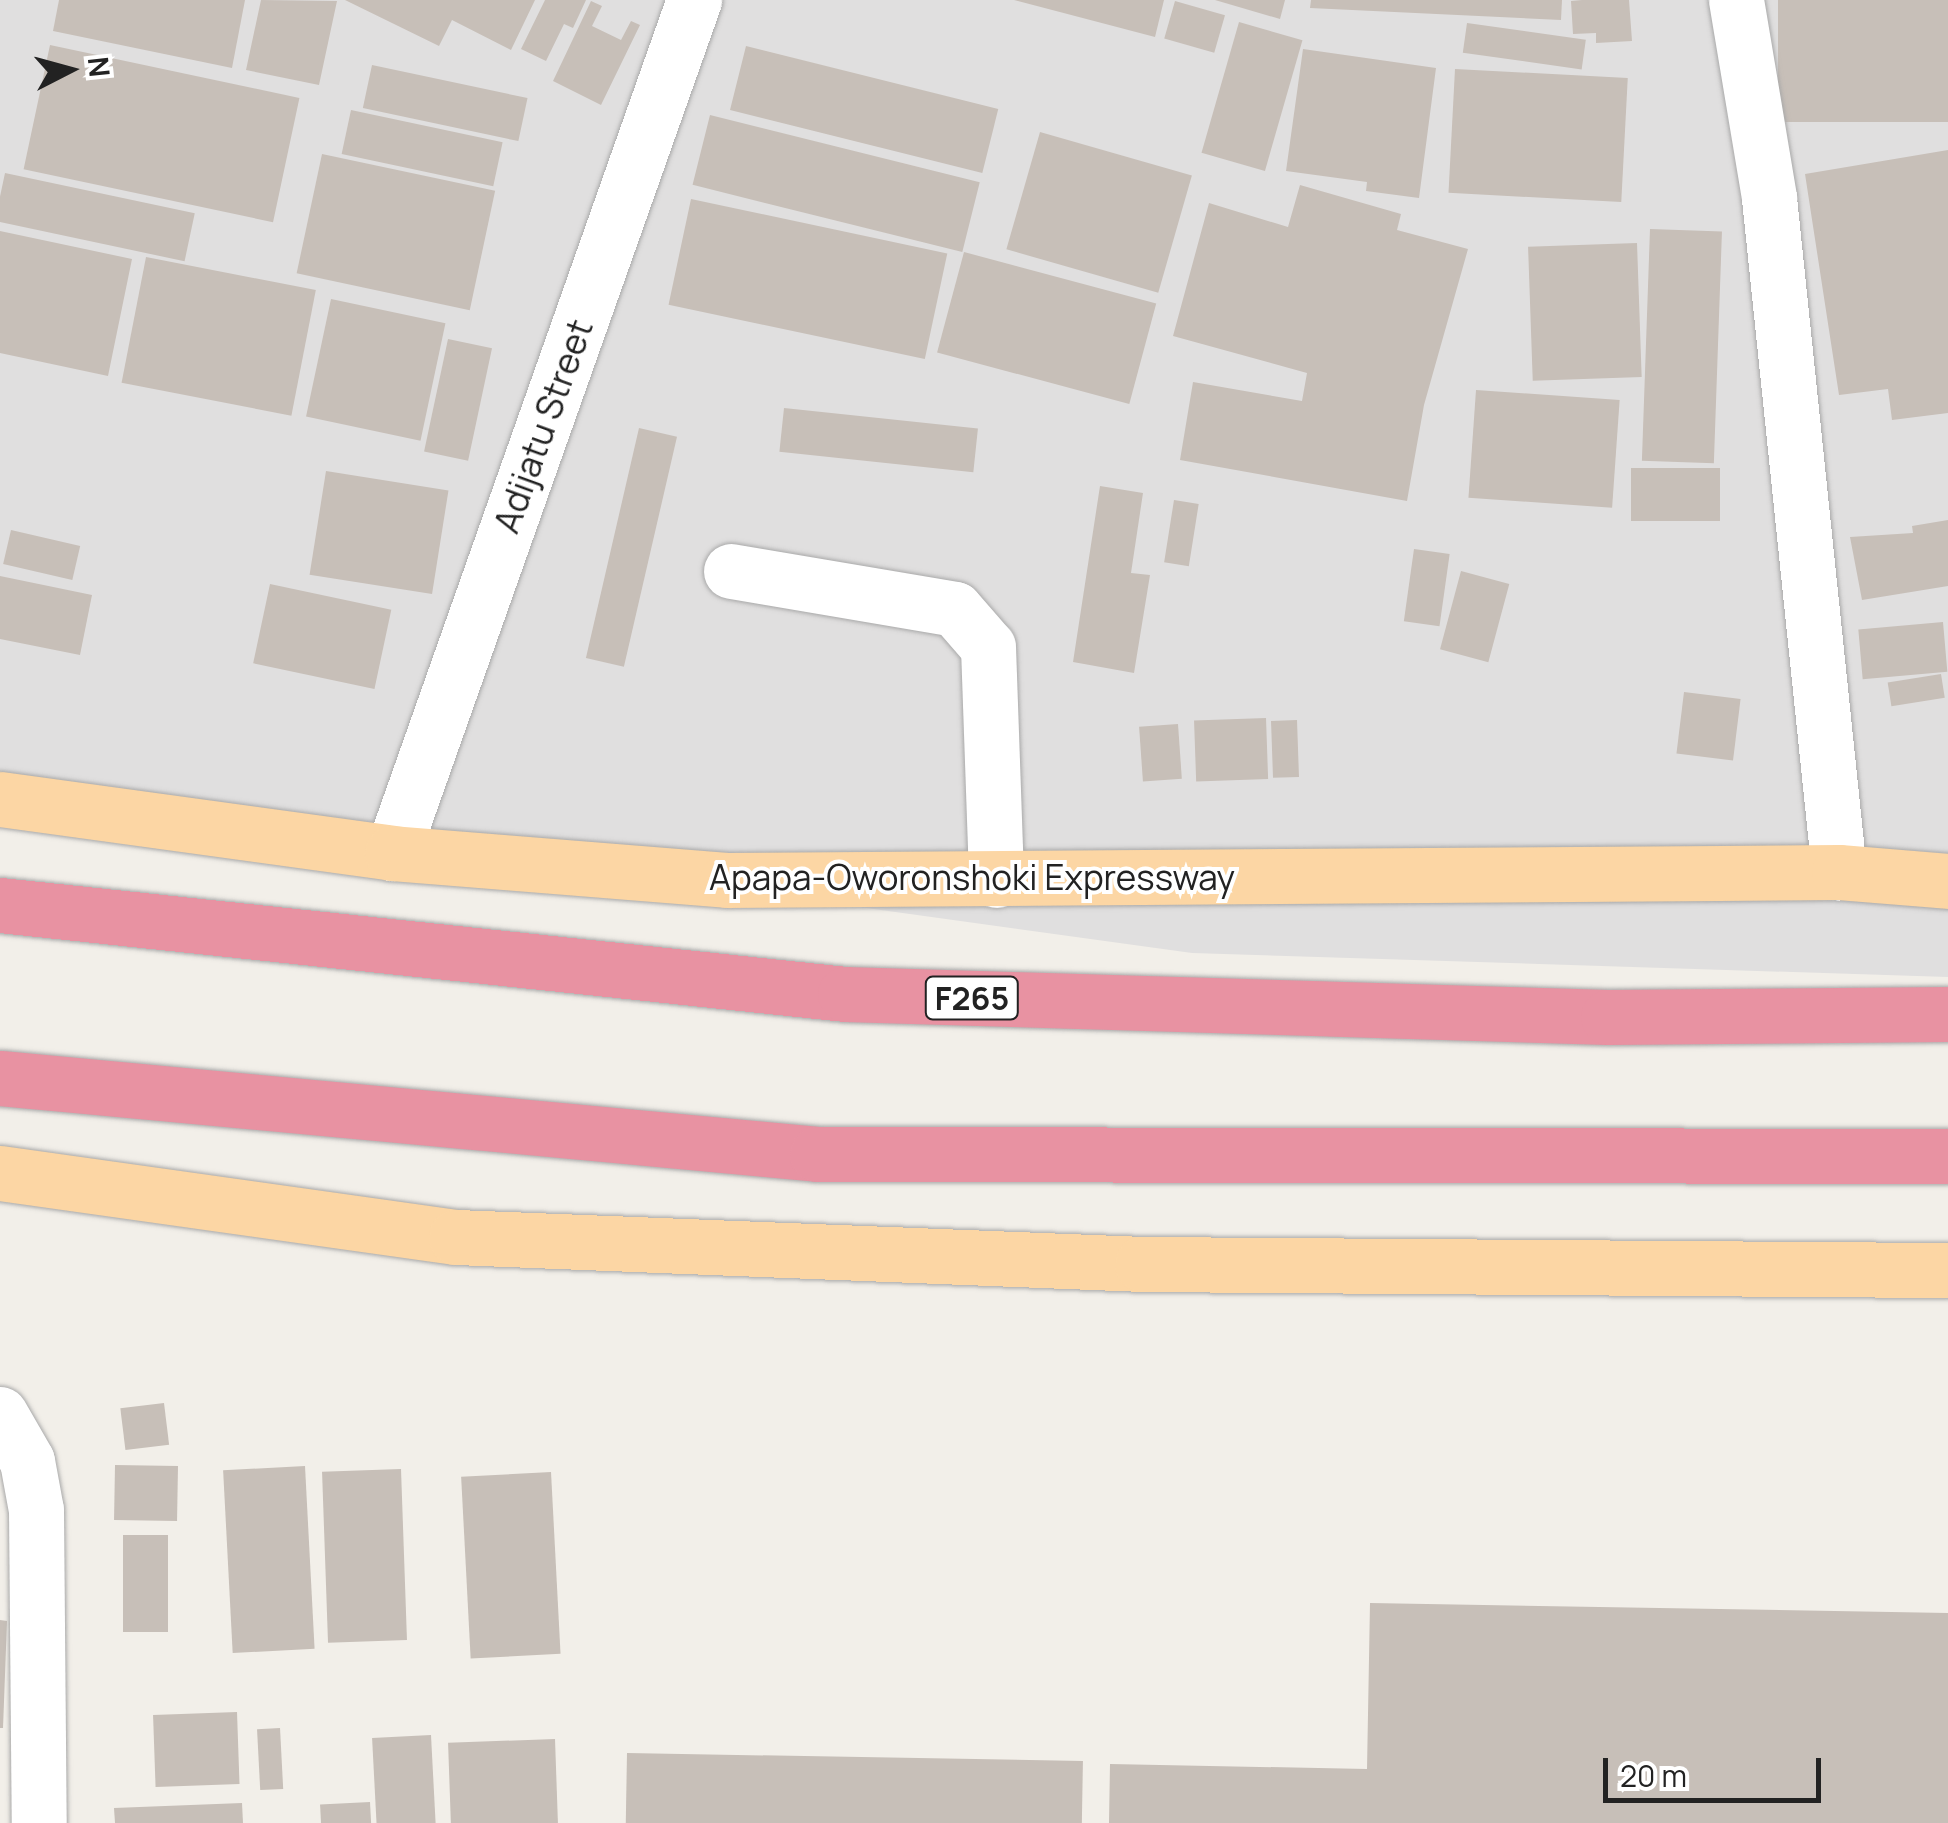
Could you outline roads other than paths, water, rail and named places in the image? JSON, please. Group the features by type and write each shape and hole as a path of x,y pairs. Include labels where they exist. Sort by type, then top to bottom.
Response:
{"highway":[{"name":"F265","path":"0,906 845,994 1608,1016 1948,1014"},
{"path":"0,1078 817,1154 1948,1156"}],"main road":[{"name":"Apapa-Oworonshoki Expressway","path":"0,800 392,852 728,880 1840,872 1948,882"},
{"path":"0,1173 456,1237 1142,1264 1948,1270"}],"street":[{"name":"Adijatu Street","path":"392,852 694,0"},
{"path":"1736,0 1768,198 1840,872"},
{"path":"731,571 954,609 988,647 996,880"},
{"path":"0,1414 27,1461 36,1510 39,1823"}]}
